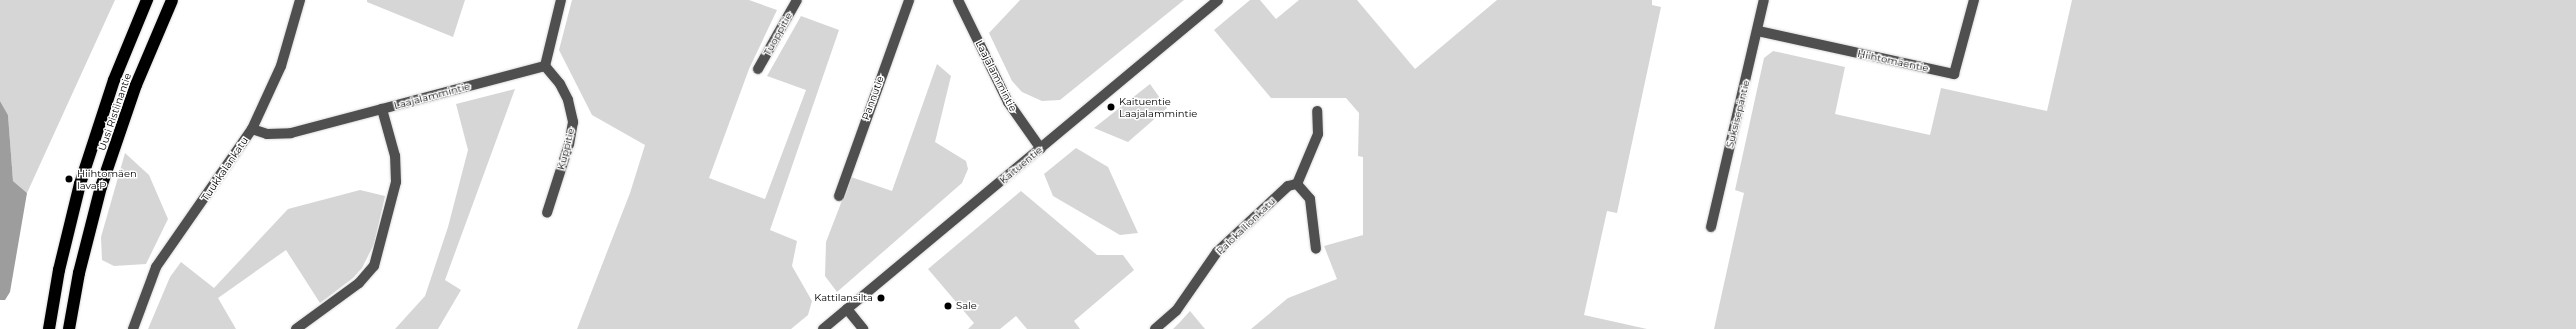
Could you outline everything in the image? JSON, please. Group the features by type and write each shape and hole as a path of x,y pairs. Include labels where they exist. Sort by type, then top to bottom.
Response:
{"highway":[{"name":"Uusi Ristiinantie","path":"49,329 62,256 80,184 114,80 147,0"},
{"name":"Uusi Ristiinantie","path":"69,329 79,273 101,188 136,85 172,0"}],"street":[{"name":"Tuukkalankatu","path":"133,329 156,267 252,129 281,66 300,0"},
{"path":"545,66 561,0"},
{"name":"Tuoppitie","path":"758,69 798,0"},
{"name":"Pannutie","path":"839,196 909,0"},
{"name":"Laajalammintie","path":"958,0 1008,102 1041,148"},
{"name":"Kaituentie","path":"823,329 1218,0"},
{"name":"Suksisepäntie","path":"1711,227 1758,31 1764,0"},
{"name":"Hiihtomäentie","path":"1758,31 1954,74 1974,0"},
{"name":"Laajalammintie","path":"252,129 267,134 291,133 545,66"},
{"name":"Kuppitie","path":"545,66 560,84 568,100 572,122 569,144 547,213"},
{"path":"296,329 359,283 374,266 396,182 395,156 382,109"},
{"path":"1316,249 1310,199 1297,184 1318,134 1317,111"},
{"name":"Palokallionkatu","path":"1155,329 1176,311 1217,252 1288,186 1297,184"},
{"path":"847,309 863,329"}],"shaded area":[{"path":"0,0 115,0 27,193 13,181 8,115 0,101"},
{"path":"367,0 465,0 453,37 367,2"},
{"path":"572,0 749,0 777,10 749,69 709,178 765,199 806,90 767,76 801,16 839,30 770,230 797,241 792,266 812,301 808,315 791,329 577,329 630,193 645,145 592,115 559,50"},
{"path":"1020,0 1184,0 1060,100 1042,101 1022,92 1012,81 989,33"},
{"path":"1250,0 1260,0 1276,19 1299,0 1357,0 1415,69 1497,0 1652,0 1652,5 1661,7 1617,213 1607,211 1584,315 1647,329 1251,329 1288,298 1337,279 1324,246 1363,235 1363,157 1358,156 1359,113 1346,98 1271,98 1214,30"},
{"path":"2072,0 2576,0 2576,329 1714,329 1744,193 1735,190 1764,58 1773,51 1845,67 1835,114 1930,135 1941,88 2047,111"},
{"path":"937,64 951,76 935,142 966,161 968,169 962,183 837,292 825,276 826,242 851,177 892,191"},
{"path":"1150,84 1167,108 1128,142 1094,128"},
{"path":"515,89 445,280 461,290 438,329 395,329 425,296 448,227 468,150 456,104"},
{"path":"0,101 8,115 13,181 27,193 10,292 5,300 0,300"},
{"path":"1076,148 1108,167 1138,233 1120,235 1053,196 1044,174"},
{"path":"125,153 149,175 168,219 146,264 114,266 102,260 101,237"},
{"path":"360,190 385,196 374,244 362,268 353,278 320,303 286,250 218,298 236,329 148,329 170,277 181,262 214,288 288,209"},
{"path":"1021,191 1097,255 1123,255 1134,270 1074,321 1080,329 1027,329 1016,316 1000,329 968,329 974,323 928,269"},
{"path":"1190,311 1205,329 1173,329 1180,322"}],"place":[{"name":"Kaituentie Laajalammintie","path":"1111,107"},
{"name":"Hiihtomäen lava P","path":"69,179"},
{"name":"Kattilansilta","path":"881,298"},
{"name":"Sale","path":"948,306"}]}
